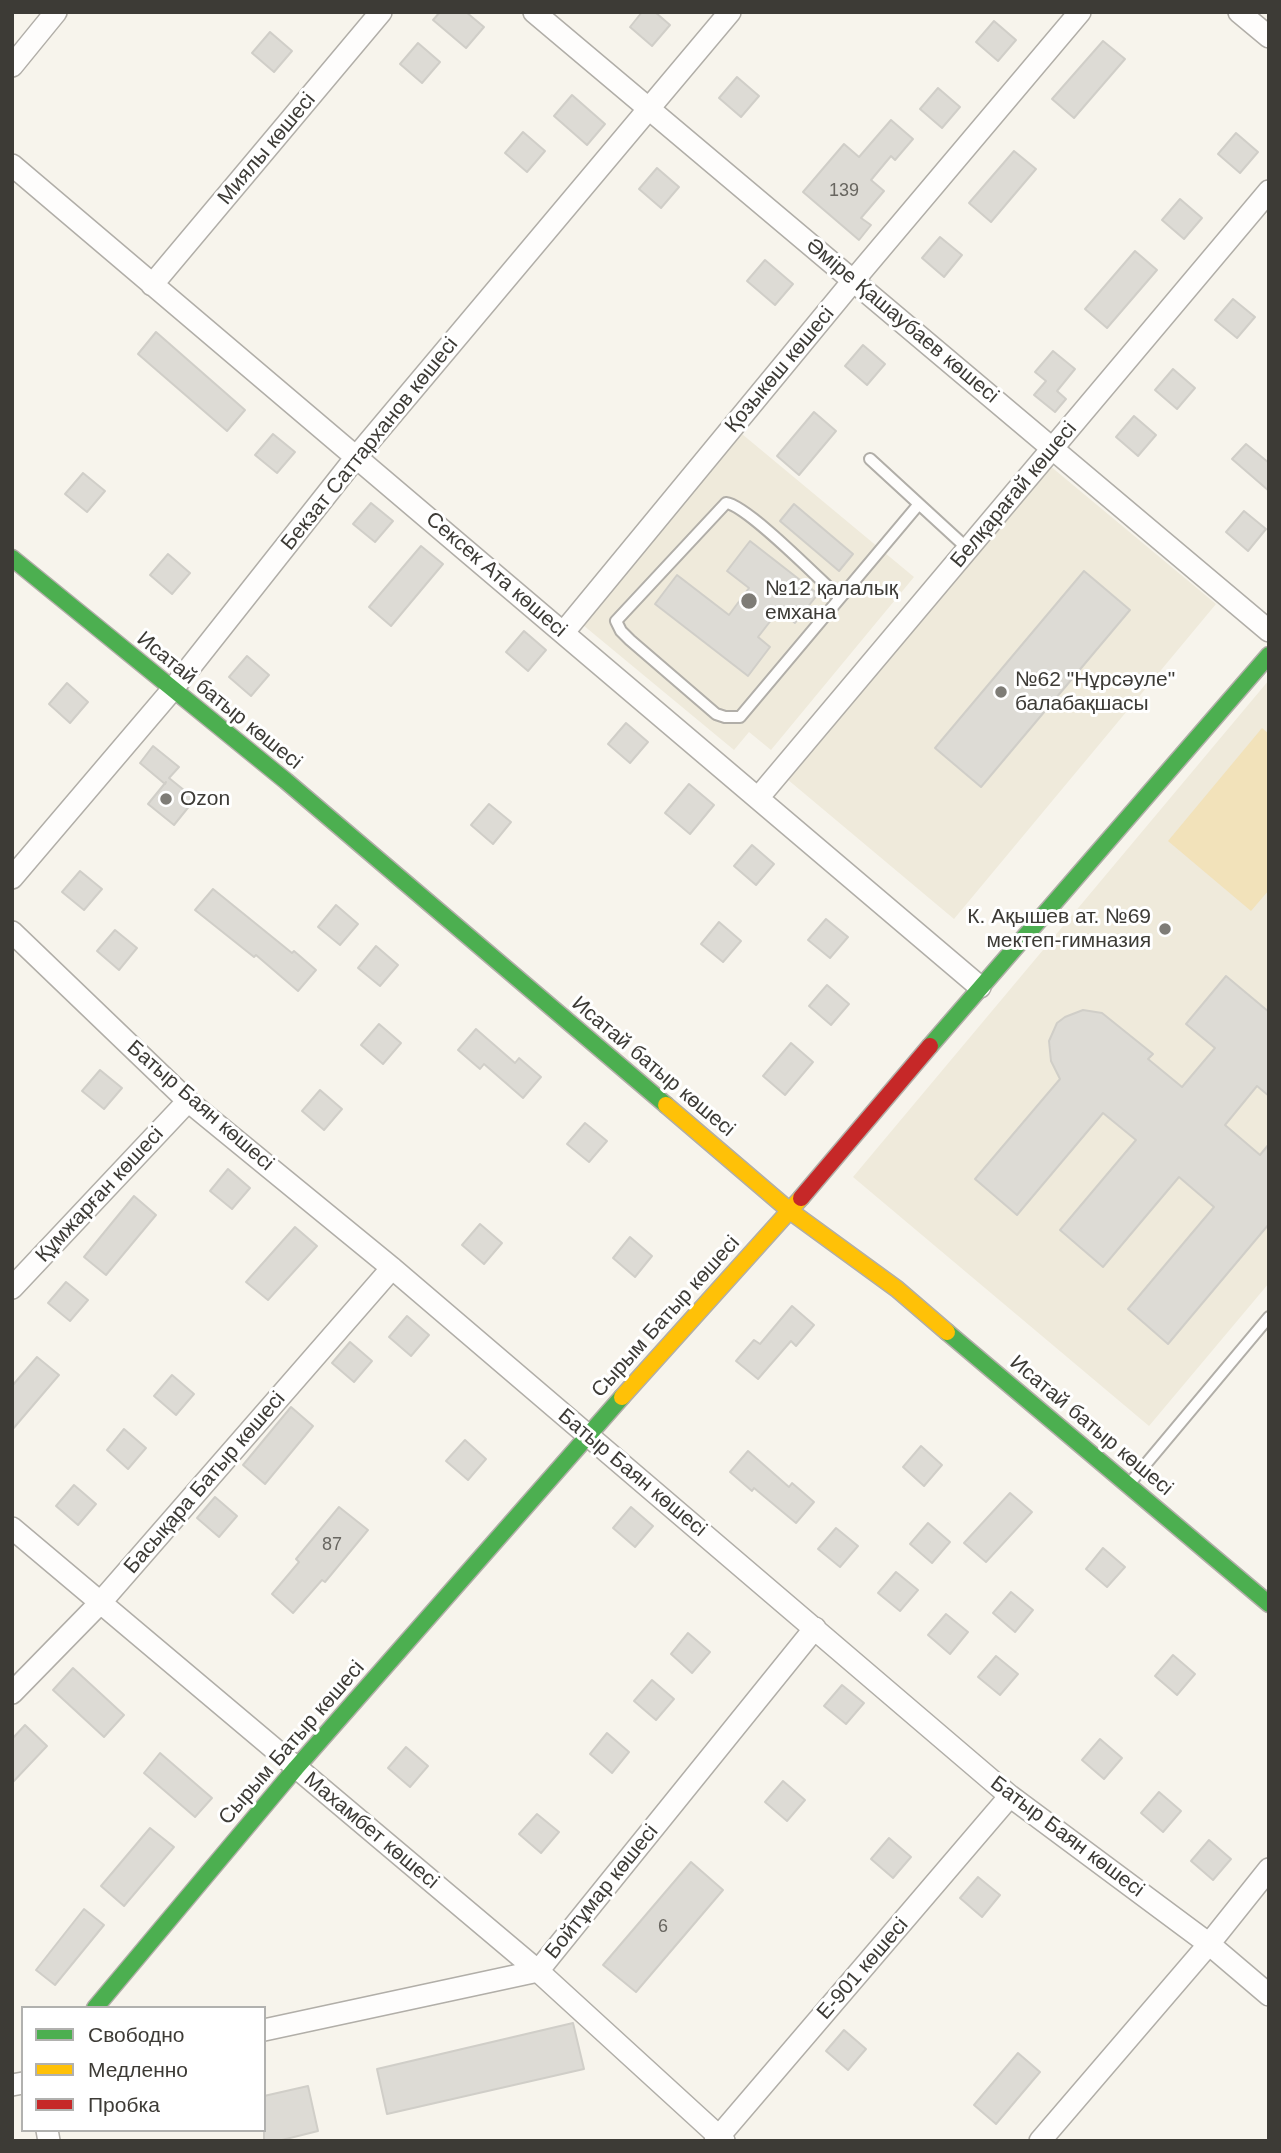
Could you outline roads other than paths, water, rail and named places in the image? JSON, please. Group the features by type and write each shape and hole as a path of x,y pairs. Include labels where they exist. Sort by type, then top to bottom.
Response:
{"street":[{"path":"12,66 56,12"},
{"name":"Миялы көшесі","path":"152,285 381,12"},
{"name":"Әміре Қашаубаев көшесі","path":"534,12 1269,631"},
{"name":"Бекзат Саттарханов көшесі","path":"12,878 172,690 357,456 730,12"},
{"name":"Қозыкөш көшесі","path":"563,633 853,281 1080,12"},
{"path":"1239,12 1269,37"},
{"name":"Сексек Ата көшесі","path":"12,165 980,987"},
{"name":"Белқарағай көшесі","path":"758,798 1269,191"},
{"name":"Исатай батыр көшесі","path":"12,558 286,781 790,1211 897,1289 1269,1604"},
{"name":"Сырым Батыр көшесі","path":"97,2006 296,1768 587,1436 790,1211 980,987 1269,655"},
{"name":"Батыр Баян көшесі","path":"12,932 188,1101 392,1268 1010,1796 1209,1944 1269,1995"},
{"name":"Құмжарған көшесі","path":"12,1288 188,1101"},
{"name":"Басықара Батыр көшесі","path":"12,1693 100,1603 392,1268"},
{"name":"Махамбет көшесі","path":"12,1528 538,1971 719,2139"},
{"name":"Бойтұмар көшесі","path":"266,2030 538,1971 815,1628"},
{"name":"Е-901 көшесі","path":"719,2139 1010,1796"},
{"path":"1040,2141 1209,1944 1269,1869"}],"lane":[{"path":"870,459 968,549"},
{"path":"840,598 751,517 733,504 726,503 616,621 630,640 716,714 725,717 740,716 840,598 919,504"},
{"path":"1128,1485 1269,1317"}],"place":[{"name":"№12 қалалық емхана","path":"749,601"},
{"name":"№62 \"Нұрсәуле\" балабақшасы","path":"1001,692"},
{"name":"Ozon","path":"166,799"},
{"name":"К. Ақышев ат. №69 мектеп-гимназия","path":"1165,929"}]}
